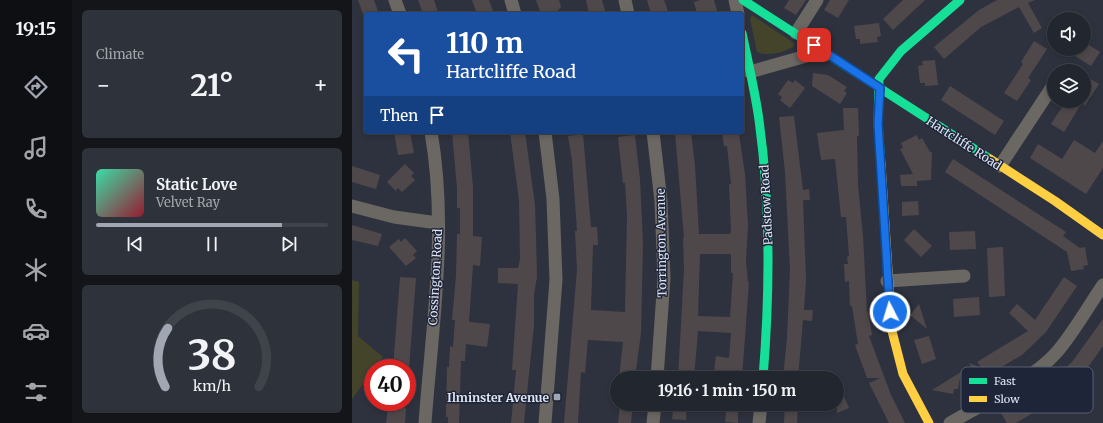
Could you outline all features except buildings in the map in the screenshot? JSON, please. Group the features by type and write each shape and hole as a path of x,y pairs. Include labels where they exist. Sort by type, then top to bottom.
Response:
{"street":[{"path":"395,0 399,12"},
{"path":"511,0 514,12"},
{"path":"624,0 627,12"},
{"path":"735,0 738,12"},
{"name":"Hartcliffe Road","path":"743,0 824,51 1103,235"},
{"path":"796,33 817,0"},
{"path":"929,423 910,388 898,360 892,331 887,281 878,124 879,79 890,63 919,35 960,0"},
{"name":"Padstow Road","path":"744,43 759,120 768,216 768,320 764,371"},
{"path":"750,72 824,51"},
{"path":"1000,166 1047,95"},
{"name":"Cossington Road","path":"425,423 438,250 436,176 431,134"},
{"path":"545,134 553,199 556,280 545,423"},
{"name":"Torrington Avenue","path":"653,134 661,201 664,278 657,371"},
{"path":"352,206 394,217 438,223"},
{"path":"887,281 964,276"},
{"path":"1038,367 1062,346 1103,285"},
{"path":"653,423 654,411"},
{"path":"759,423 760,411"},
{"path":"950,423 967,413"}],"green space":[{"path":"752,15 794,43 794,46 776,53 765,54 757,52 750,19"},
{"path":"352,280 359,282 358,336 383,357 382,359 364,359 364,383 352,399"}],"traffic: fast":[{"path":"743,0 990,159"},
{"path":"881,164 878,124 879,79 901,51 960,0"},
{"path":"744,43 757,109 766,184 768,281 763,371"}],"traffic: slow":[{"path":"990,159 1055,201 1103,235"},
{"path":"881,164 892,331 903,374 929,423"}],"place":[{"name":"Ilminster Avenue","path":"557,397"}],"route":[{"path":"814,45 880,88 878,124 890,312"}]}
